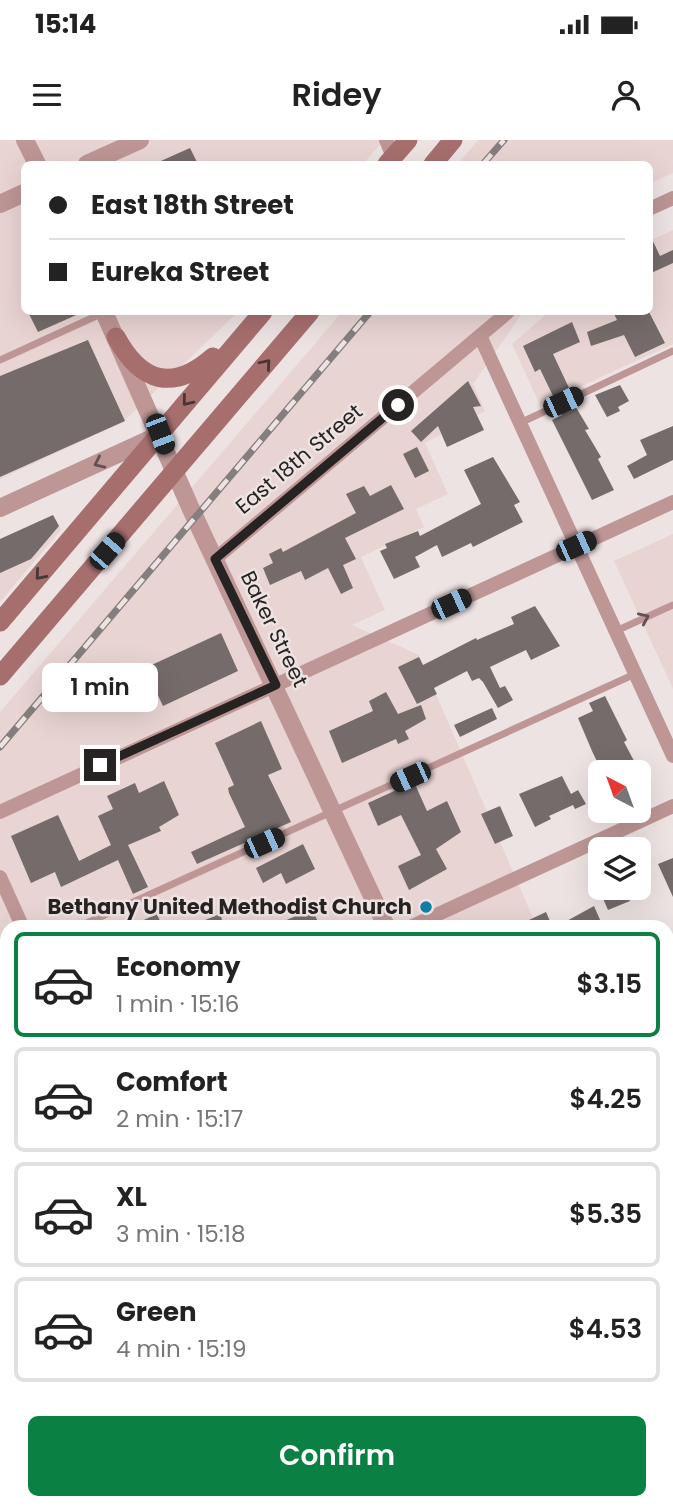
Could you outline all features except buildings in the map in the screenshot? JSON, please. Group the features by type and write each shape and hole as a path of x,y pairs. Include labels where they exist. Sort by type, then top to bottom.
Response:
{"main road":[{"path":"390,157 408,140"},
{"path":"436,161 453,140"},
{"path":"0,676 307,315"},
{"path":"116,337 125,354 140,369 156,377 172,379 198,369 257,318"},
{"path":"0,622 257,318"}],"street":[{"path":"25,140 36,161"},
{"path":"94,161 140,140"},
{"path":"0,204 21,194"},
{"path":"653,207 673,198"},
{"name":"Baker Street","path":"106,315 175,472 383,920"},
{"name":"East 18th Street","path":"215,559 504,315"},
{"path":"480,336 673,756"},
{"path":"0,508 160,434"},
{"path":"0,812 673,502"},
{"path":"425,920 673,806"},
{"path":"0,877 19,920"}],"lane":[{"path":"0,359 98,315"},
{"path":"520,423 673,352"},
{"path":"615,631 673,605"},
{"path":"94,920 635,674"}],"shaded area":[{"path":"0,140 384,140 366,161 21,161 21,315 235,315 123,422 0,479"},
{"path":"478,140 673,140 673,173 653,182 653,161 460,161"},
{"path":"673,230 673,344 540,405 512,344 546,315 653,315 653,239"},
{"path":"339,315 521,315 473,384 485,411 425,443 448,494 416,509 424,527 361,557 385,610 352,625 419,655 534,920 0,920 0,712"},
{"path":"56,519 61,530 0,602 0,545"},
{"path":"673,534 673,689 614,561"}],"railway":[{"path":"486,161 504,140"},
{"path":"0,747 367,315"}],"place":[{"name":"Bethany United Methodist Church","path":"426,907"}],"route":[{"path":"100,765 276,685 215,559 398,405"}]}
